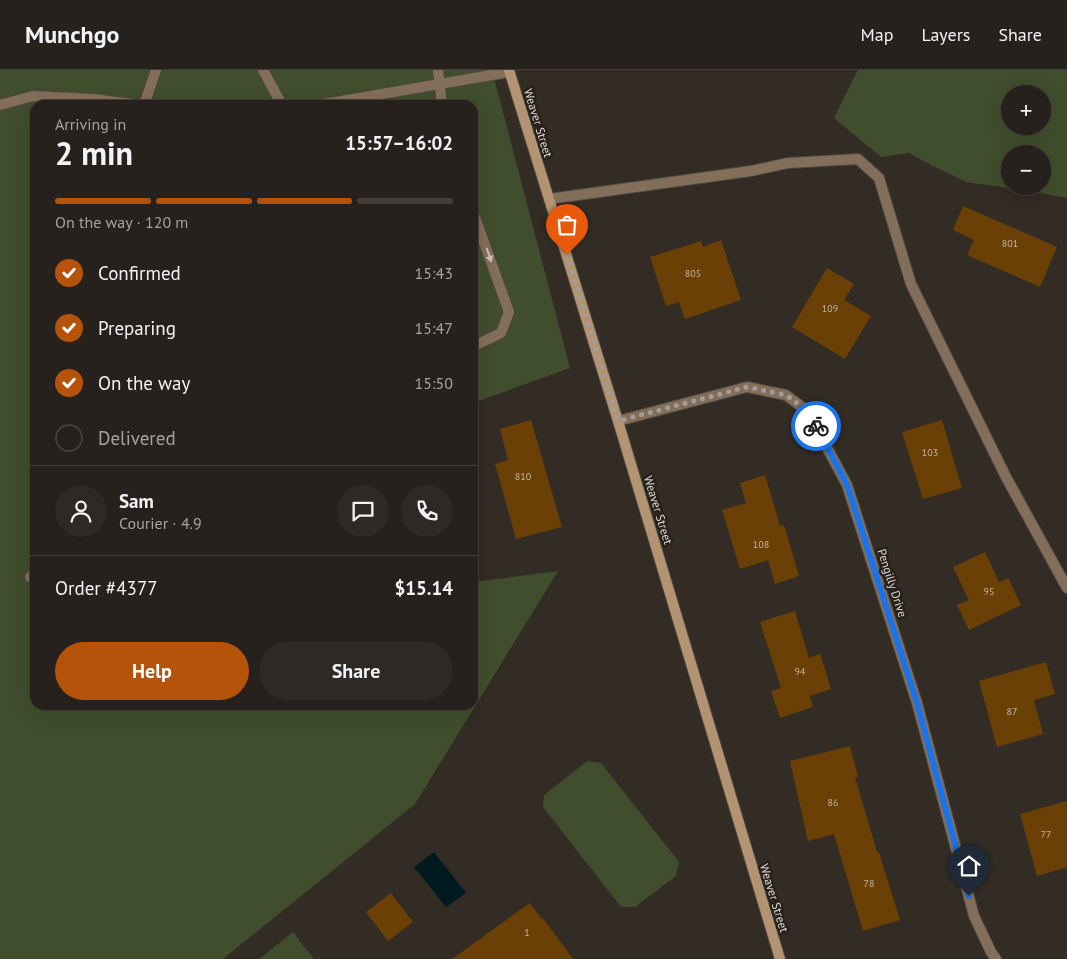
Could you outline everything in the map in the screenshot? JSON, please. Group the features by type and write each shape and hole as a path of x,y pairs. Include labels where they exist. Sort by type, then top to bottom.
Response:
{"main road":[{"name":"Weaver Street","path":"509,71 618,421 780,959"}],"street":[{"path":"146,100 156,70"},
{"path":"262,70 279,100"},
{"path":"438,70 442,100"},
{"path":"374,100 440,84 509,71"},
{"path":"0,105 33,96 93,100"},
{"path":"549,200 751,171 788,163 858,160 879,178 911,284 1006,476 1067,588"},
{"path":"478,226 509,312 502,333 478,344"},
{"name":"Pengilly Drive","path":"618,421 747,387 786,395 802,407 816,427 847,485 917,703 974,916 996,959"}],"green space":[{"path":"0,70 492,70 570,368 478,401 478,100 30,100 30,710 473,710 415,804 223,959 0,959"},
{"path":"858,70 1067,70 1067,198 1051,195 1051,145 1001,145 1001,187 966,182 931,166 909,153 881,157 834,118"},
{"path":"558,571 478,701 478,581"},
{"path":"587,761 601,763 679,862 676,876 635,907 621,907 543,807 544,795"},
{"path":"293,932 314,959 259,959"}],"water":[{"path":"434,852 466,893 446,907 414,867"}],"building":[{"path":"963,206 1057,247 1040,287 967,255 974,240 953,230"},
{"path":"721,240 741,300 685,319 679,302 666,306 650,257 701,241 703,247"},
{"path":"827,268 854,284 844,300 871,316 845,359 792,327"},
{"path":"531,420 562,527 516,539 495,464 508,460 500,429"},
{"path":"942,420 962,488 923,499 902,432"},
{"path":"765,475 780,526 784,525 799,576 775,584 768,560 740,569 722,510 746,503 740,483"},
{"path":"985,552 999,582 1008,578 1021,605 969,630 957,605 969,600 953,567"},
{"path":"795,611 809,658 820,654 831,689 810,696 813,707 780,718 771,691 781,688 760,622"},
{"path":"1046,662 1055,694 1034,700 1043,734 997,747 979,681"},
{"path":"850,746 858,777 855,777 877,852 879,852 900,920 863,931 834,834 808,841 790,761"},
{"path":"1067,801 1067,867 1037,876 1020,814"},
{"path":"391,893 413,922 388,941 366,912"},
{"path":"530,903 573,959 452,959"}],"way so far":[{"path":"567,255 618,421 747,387 786,395 802,407 816,426"}],"route":[{"path":"816,426 847,485 852,500 917,703 969,896"}]}
